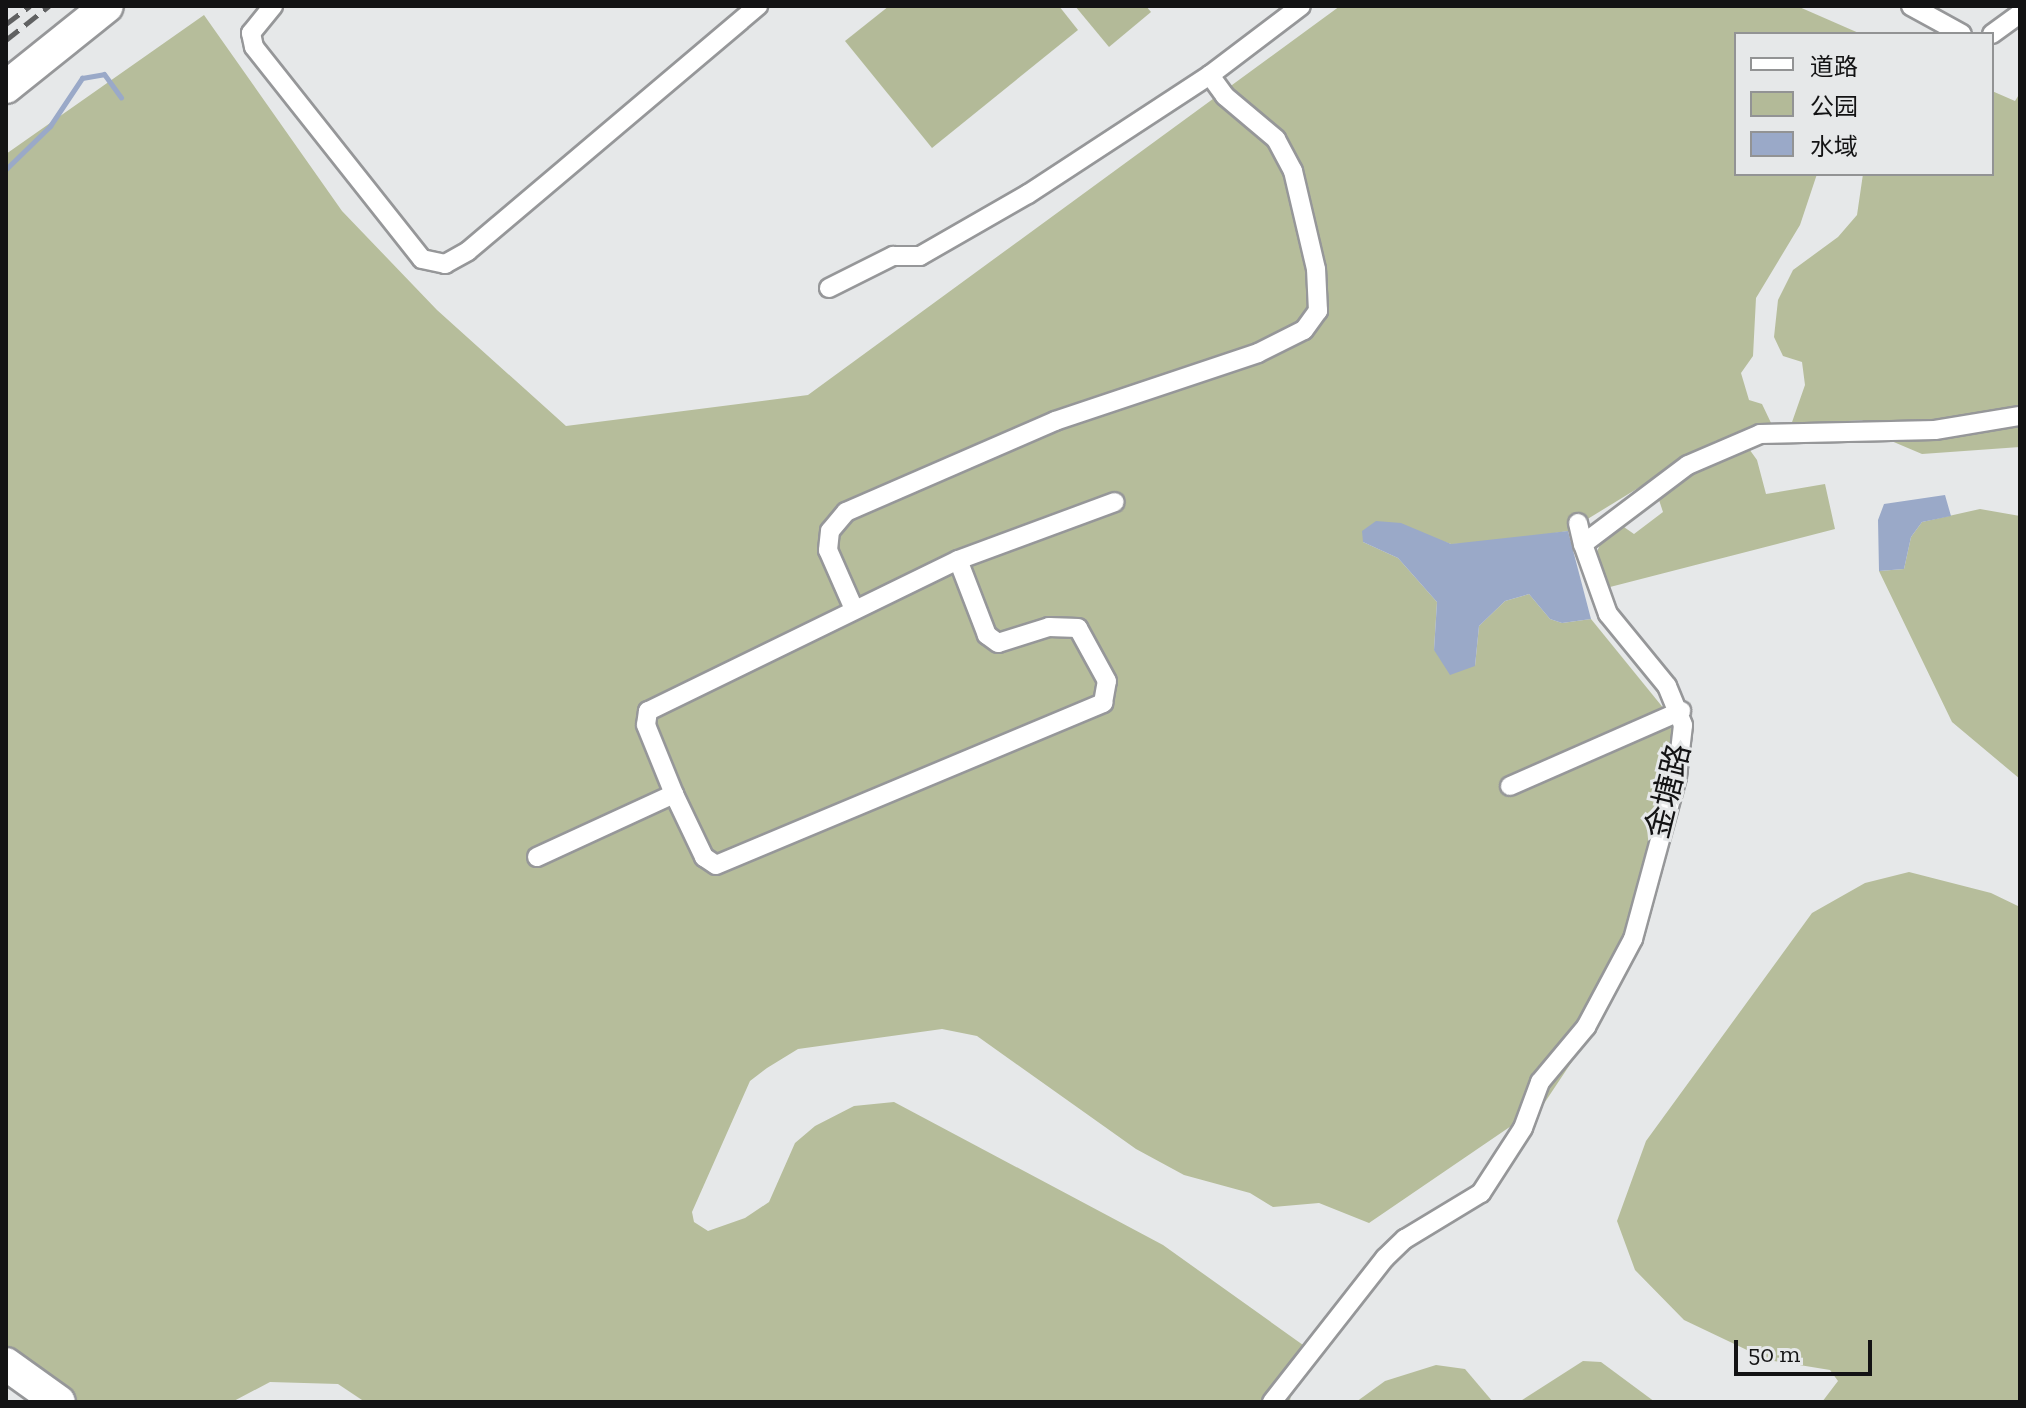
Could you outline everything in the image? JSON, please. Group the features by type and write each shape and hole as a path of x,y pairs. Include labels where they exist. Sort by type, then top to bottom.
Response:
{"highway":[{"path":"6,87 107,6"},
{"path":"6,1364 59,1402"}],"street":[{"path":"273,6 251,33 254,47 422,259 445,264 468,251 758,6"},
{"path":"829,288 893,256 920,256 1028,194 1210,75 1301,6"},
{"path":"1911,6 1958,32"},
{"path":"1994,33 2020,14"},
{"path":"854,609 828,550 830,531 846,512 1055,421 1258,353 1304,330 1318,311 1316,269 1293,171 1276,139 1225,96 1210,75"},
{"path":"1583,544 1688,465 1760,434 1935,430 2020,416"},
{"path":"958,560 987,635 998,643 1049,627 1078,628 1107,681 1103,703 716,865 704,857 646,725 648,711 958,560 1115,502"},
{"name":"金塘路","path":"1272,1402 1385,1258 1405,1239 1481,1193 1523,1128 1540,1082 1586,1027 1638,926 1656,841 1679,767 1681,711 1667,686 1608,614 1578,523"},
{"path":"1510,786 1681,711"},
{"path":"537,857 674,794"}],"green space":[{"path":"889,6 1059,6 1078,30 932,148 845,41"},
{"path":"1075,6 1146,6 1151,12 1109,47"},
{"path":"1340,6 1797,6 1856,32 1734,32 1734,176 1816,176 1800,225 1756,298 1753,356 1741,373 1749,400 1762,404 1772,425 1715,441 1568,531 1490,543 1451,544 1429,537 1363,542 1398,558 1437,602 1434,650 1475,666 1479,626 1505,601 1529,594 1550,619 1562,623 1591,619 1669,715 1676,766 1688,775 1644,940 1595,1027 1529,1126 1517,1122 1369,1223 1319,1203 1273,1207 1250,1193 1184,1175 1136,1149 977,1036 942,1029 798,1049 767,1068 750,1081 692,1212 694,1222 708,1231 745,1218 769,1202 795,1143 815,1126 854,1106 894,1102 1163,1245 1303,1345 1307,1364 1292,1381 1290,1402 365,1402 338,1384 270,1382 232,1402 51,1402 6,1381 6,154 204,15 342,211 437,310 566,426 808,395"},
{"path":"1994,92 2015,101 2020,93 2020,447 1922,454 1889,440 1862,420 1791,425 1805,385 1802,362 1783,356 1774,337 1778,300 1793,270 1838,237 1857,215 1863,176 1994,176"},
{"path":"1747,446 1757,460 1766,494 1825,484 1835,529 1610,587 1596,554 1605,533 1621,525 1634,534 1663,512 1658,497 1682,477"},
{"path":"1980,509 2020,516 2020,779 1952,722 1879,571 1904,569 1911,537 1922,522"},
{"path":"1909,872 1991,893 2020,907 2020,1402 1822,1402 1838,1381 1830,1370 1768,1360 1684,1320 1635,1270 1617,1221 1646,1141 1812,913 1865,883"},
{"path":"1583,1361 1601,1362 1655,1402 1519,1402"},
{"path":"1436,1365 1465,1369 1493,1402 1356,1402 1385,1381"}],"water":[{"path":"1945,495 1951,516 1922,522 1911,537 1904,569 1879,571 1878,520 1884,504"},
{"path":"1376,521 1401,523 1451,544 1568,531 1591,619 1562,623 1550,619 1529,594 1505,601 1479,626 1475,666 1450,675 1434,650 1437,602 1398,558 1363,542 1362,531"}],"waterway":[{"path":"6,169 50,126 82,78 104,74 121,97"}],"railway":[{"path":"6,24 30,6"},
{"path":"6,40 49,6"}]}
